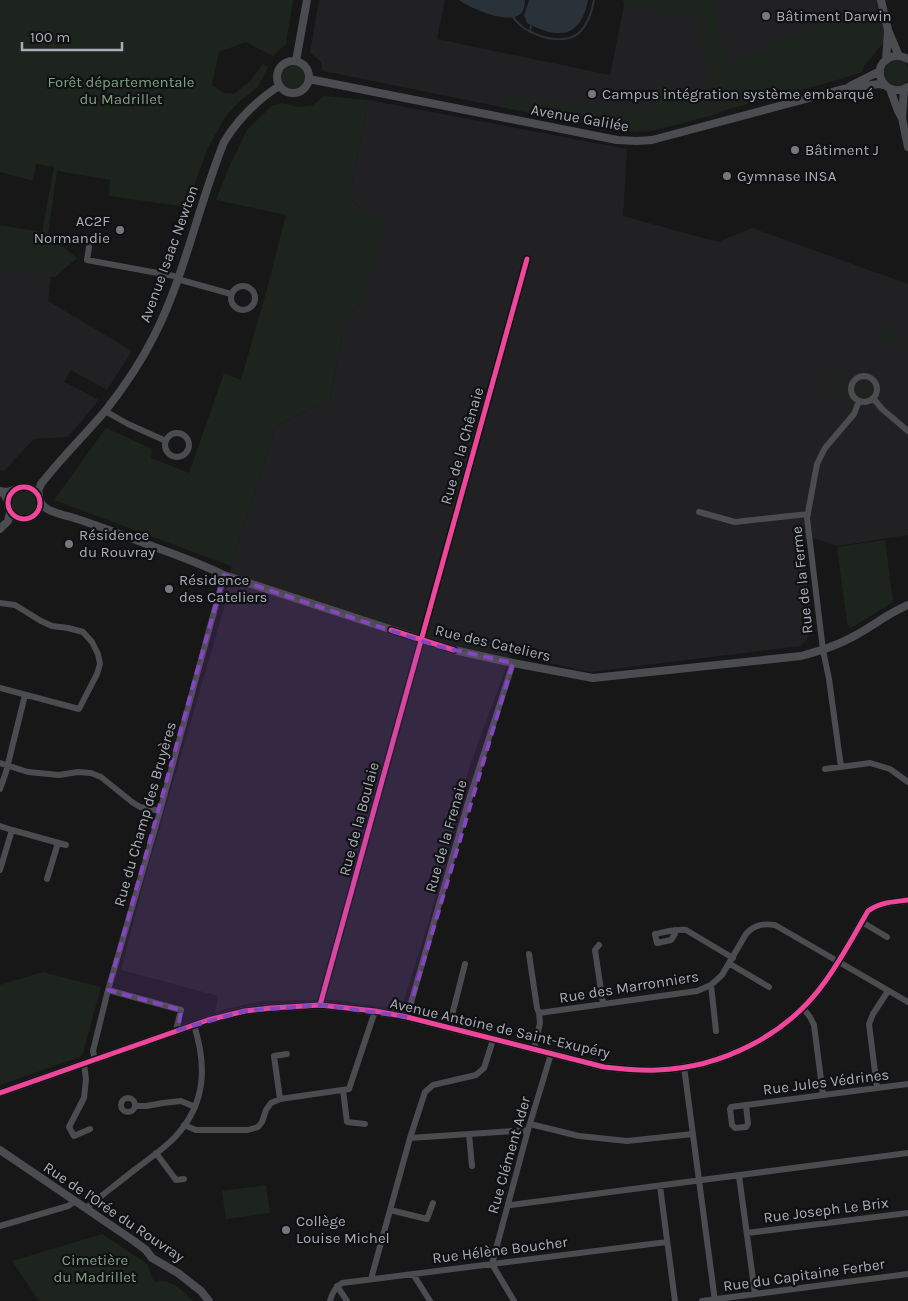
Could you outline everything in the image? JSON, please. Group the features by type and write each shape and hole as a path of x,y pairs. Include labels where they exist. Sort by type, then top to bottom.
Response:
{"street":[{"path":"296,61 307,0"},
{"path":"881,0 888,30 899,56"},
{"path":"886,60 888,30"},
{"path":"908,59 899,56 889,58 883,63 880,71 880,76 902,118 908,147"},
{"path":"296,61 308,70 309,80 304,90 299,93 288,93 279,86 276,78 279,69 286,62 296,61"},
{"name":"Avenue Galilée","path":"843,89 880,71"},
{"name":"Avenue Galilée","path":"309,80 617,140 637,141 652,140 843,89 879,84 895,91 906,88"},
{"name":"Avenue Isaac Newton","path":"39,498 38,491 45,479 105,411 137,366 154,337 178,278 224,142 248,110 279,86"},
{"path":"902,118 906,88"},
{"path":"90,247 87,260 170,276 231,294"},
{"name":"Rue de la Chênaie","path":"421,640 527,259"},
{"path":"863,376 871,378 876,384 876,392 873,398 865,402 853,397 851,386 856,379 863,376"},
{"path":"873,398 882,409 908,431"},
{"name":"Rue de la Ferme","path":"842,767 823,650 808,514 817,464 824,448 854,414 859,401"},
{"path":"105,411 128,424 166,441"},
{"name":"Avenue Isaac Newton","path":"30,487 45,479"},
{"path":"0,490 7,491 25,486 30,487 34,489 39,498 39,508 35,514 28,519 8,521"},
{"path":"7,501 10,494 16,488"},
{"path":"0,490 7,501 10,512 20,519"},
{"name":"Rue des Cateliers","path":"39,498 41,504 51,511 206,566 224,575 421,640 454,650 592,678 801,656 823,650 856,635 892,612 908,605"},
{"name":"Rue des Cateliers","path":"35,514 51,511"},
{"path":"0,529 8,521 10,512"},
{"path":"699,512 735,522 808,514"},
{"name":"Rue du Champ des Bruyères","path":"96,1060 93,1051 108,990 160,811 224,575"},
{"path":"0,603 15,604 52,626 84,632 92,642 98,654 100,664 97,674 79,709 0,688"},
{"name":"Rue de la Boulaie","path":"320,1005 421,640"},
{"name":"Rue de la Frenaie","path":"407,1017 467,806 513,663"},
{"path":"0,789 25,694"},
{"path":"0,763 28,772 43,774 91,773 101,778 140,807 160,811"},
{"path":"826,769 870,763 890,770 908,782"},
{"path":"0,826 66,845"},
{"path":"0,870 12,830"},
{"path":"47,879 58,843"},
{"name":"Avenue Antoine de Saint-Exupéry","path":"0,1093 178,1030 221,1017 245,1011 320,1005 407,1017 604,1067 659,1070 684,1067 719,1059 749,1046 780,1027 803,1008 824,984 868,911 882,903 908,900"},
{"path":"862,922 887,937"},
{"name":"Rue des Marronniers","path":"534,1049 540,1023 539,1013 697,991 711,985 722,975 746,934 758,925 775,925 908,1002"},
{"path":"675,930 686,930 769,987"},
{"path":"599,945 595,950 603,1004"},
{"path":"529,954 539,1013"},
{"path":"449,1027 465,964"},
{"path":"711,985 716,1030"},
{"path":"108,990 180,1010 178,1030"},
{"path":"877,1088 869,1024 872,1014 888,991"},
{"path":"803,1008 814,1025 823,1095"},
{"path":"184,1125 196,1130 248,1130 258,1127 271,1103 280,1099 349,1089 374,1011"},
{"path":"86,1208 175,1137 195,1108 201,1088 202,1075 194,1025"},
{"path":"371,1279 410,1138 425,1092 433,1085 476,1075 484,1068 494,1040"},
{"path":"280,1099 274,1056 287,1054"},
{"name":"Rue Clément Ader","path":"492,1264 551,1054"},
{"path":"84,1064 86,1079 84,1098 69,1127 74,1136 90,1129"},
{"path":"684,1067 715,1300"},
{"name":"Rue Jules Védrines","path":"746,1105 908,1084"},
{"path":"343,1090 347,1122 365,1124"},
{"path":"136,1106 181,1101 195,1108"},
{"path":"410,1138 470,1134 529,1127 579,1136 627,1141 693,1134"},
{"path":"470,1134 472,1166"},
{"name":"Rue de l'Orée du Rouvray","path":"0,1150 146,1250 152,1258 178,1273 201,1290 209,1301"},
{"path":"156,1153 176,1180 184,1179"},
{"path":"508,1204 908,1153"},
{"path":"739,1176 755,1294"},
{"path":"660,1186 675,1301"},
{"path":"0,1226 68,1206 74,1202"},
{"path":"390,1210 427,1220 433,1202"},
{"name":"Rue Joseph Le Brix","path":"747,1233 908,1213"},
{"name":"Rue Hélène Boucher","path":"337,1286 342,1283 371,1279 668,1242"},
{"path":"492,1264 514,1301"},
{"path":"413,1274 430,1301"},
{"name":"Rue du Capitaine Ferber","path":"702,1301 908,1274"},
{"path":"330,1301 337,1286 347,1301"}],"highlighted area":[{"path":"224,575 437,646 513,663 407,1017 320,1005 245,1011 178,1030 181,1010 108,990"}],"shaded area":[{"path":"319,0 445,0 437,39 610,75 625,0 888,0 883,1 890,39 877,41 713,115 649,131 621,131 323,71 321,62 310,52"},
{"path":"459,0 525,0 522,12 517,16 509,18 491,15"},
{"path":"529,0 588,0 585,13 580,22 566,32 558,33 549,32 527,23 524,15"},
{"path":"368,100 627,149 623,216 718,242 752,228 908,284 908,535 838,546 813,538 801,541 813,625 807,639 801,646 590,672 511,654 469,768 429,921 401,1010 335,1000 263,1001 215,1013 218,996 121,970 143,885 225,604 231,566 276,426 330,400 343,328 364,297 364,214 349,195"},
{"path":"0,262 51,273 48,301 132,351 107,390 71,370 64,382 99,400 68,437 34,439 4,471 0,470"}],"green space":[{"name":"Forêt départementale du Madrillet","path":"0,0 293,0 286,44 273,56 246,42 219,52 212,85 224,93 234,94 250,81 263,64 268,67 258,87 239,102 225,117 207,150 186,207 109,196 110,180 57,171 48,235 77,258 55,277 0,270 0,225 42,232 54,167 36,164 33,181 0,172"},
{"path":"623,0 712,0 717,7 716,26 718,34 723,39 727,61 731,63 752,57 772,43 800,31 875,12 884,42 864,66 862,72 718,112 696,18 624,5"},
{"path":"897,60 906,64 910,73 906,82 897,86 888,82 884,73 888,64"},
{"path":"293,65 302,68 305,77 302,86 293,89 284,86 281,77 284,68"},
{"path":"654,84 703,94 705,89 708,92 713,115 651,131 646,128"},
{"path":"506,93 592,110 593,107 619,112 620,106 645,111 639,132 621,131 509,109 505,101"},
{"path":"324,96 368,100 349,195 364,214 384,223 364,297 343,328 330,400 276,426 231,566 54,500 106,428 152,449 151,458 189,473 224,373 241,380 286,215 216,200 228,169 247,130 272,106 282,103 298,107 313,105"},
{"path":"894,295 895,297 889,308 893,329 903,337 900,345 888,342 886,338 890,323 888,309 891,296"},
{"path":"818,368 853,378 847,380 826,374"},
{"path":"824,382 848,390 850,397 855,403 851,411 844,407 847,398 841,396 842,391 815,384"},
{"path":"863,382 868,384 870,389 868,394 863,396 858,394 856,389 858,384"},
{"path":"24,491 32,495 36,503 32,511 24,515 16,511 12,503 16,495"},
{"path":"885,540 893,602 851,628 847,623 837,547"},
{"path":"43,972 101,987 83,1053 80,1057 0,1085 0,985"},
{"path":"266,1185 270,1213 226,1219 222,1191"},
{"name":"Cimetière du Madrillet","path":"102,1234 147,1264 154,1282 161,1281 176,1285 193,1301 39,1301 12,1261"}],"waterway":[{"path":"513,17 523,28 536,35 556,39 569,38 580,32 585,25 591,13 594,0"},
{"path":"530,32 531,25"}],"cycle path":[{"path":"320,1005 527,259"},
{"path":"24,487 36,491 40,503 36,515 24,519 12,515 8,503 12,491 24,487"},
{"path":"391,630 454,650"},
{"path":"0,1093 208,1020 245,1011 320,1005 375,1011 407,1017 604,1067 657,1070 705,1063 751,1045 772,1033 791,1018 809,1002 824,983 868,911 882,904 908,900"}],"place":[{"name":"Bâtiment Darwin","path":"766,16"},
{"name":"Campus intégration système embarqué","path":"592,94"},
{"name":"Bâtiment J","path":"795,150"},
{"name":"Gymnase INSA","path":"727,176"},
{"name":"AC2F Normandie","path":"120,230"},
{"name":"Résidence du Rouvray","path":"69,544"},
{"name":"Résidence des Cateliers","path":"169,589"},
{"name":"Collège Louise Michel","path":"286,1230"}]}
